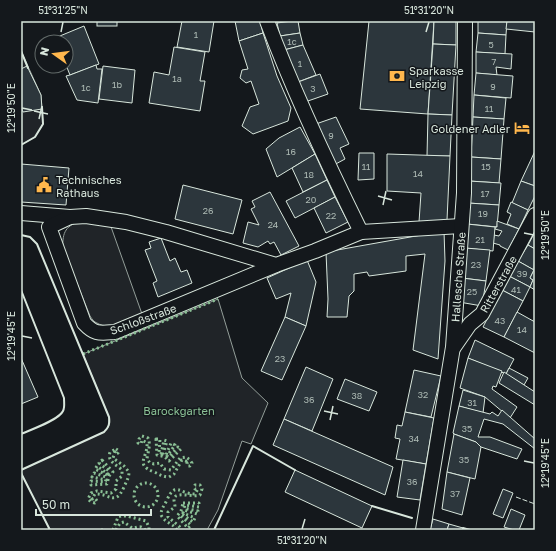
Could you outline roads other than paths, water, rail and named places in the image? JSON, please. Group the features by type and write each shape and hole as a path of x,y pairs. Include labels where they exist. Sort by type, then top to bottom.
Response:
{"street":[{"path":"267,21 283,64 324,156 361,232"},
{"name":"Hallesche Straße","path":"423,530 453,347 464,193 465,21"},
{"name":"Schloßstraße","path":"21,213 70,217 86,216 126,222 166,232 276,265"},
{"name":"Ritterstraße","path":"453,347 470,324 482,314 535,215"},
{"name":"Schloßstraße","path":"70,217 49,227 84,323 90,330 97,333 115,332 276,265 361,232 461,226"}],"place":[{"name":"Sparkasse Leipzig","path":"397,76"},
{"name":"Goldener Adler","path":"522,128"},
{"name":"Technisches Rathaus","path":"44,185"}],"park label":[{"name":"Barockgarten","path":"179,410"}]}
